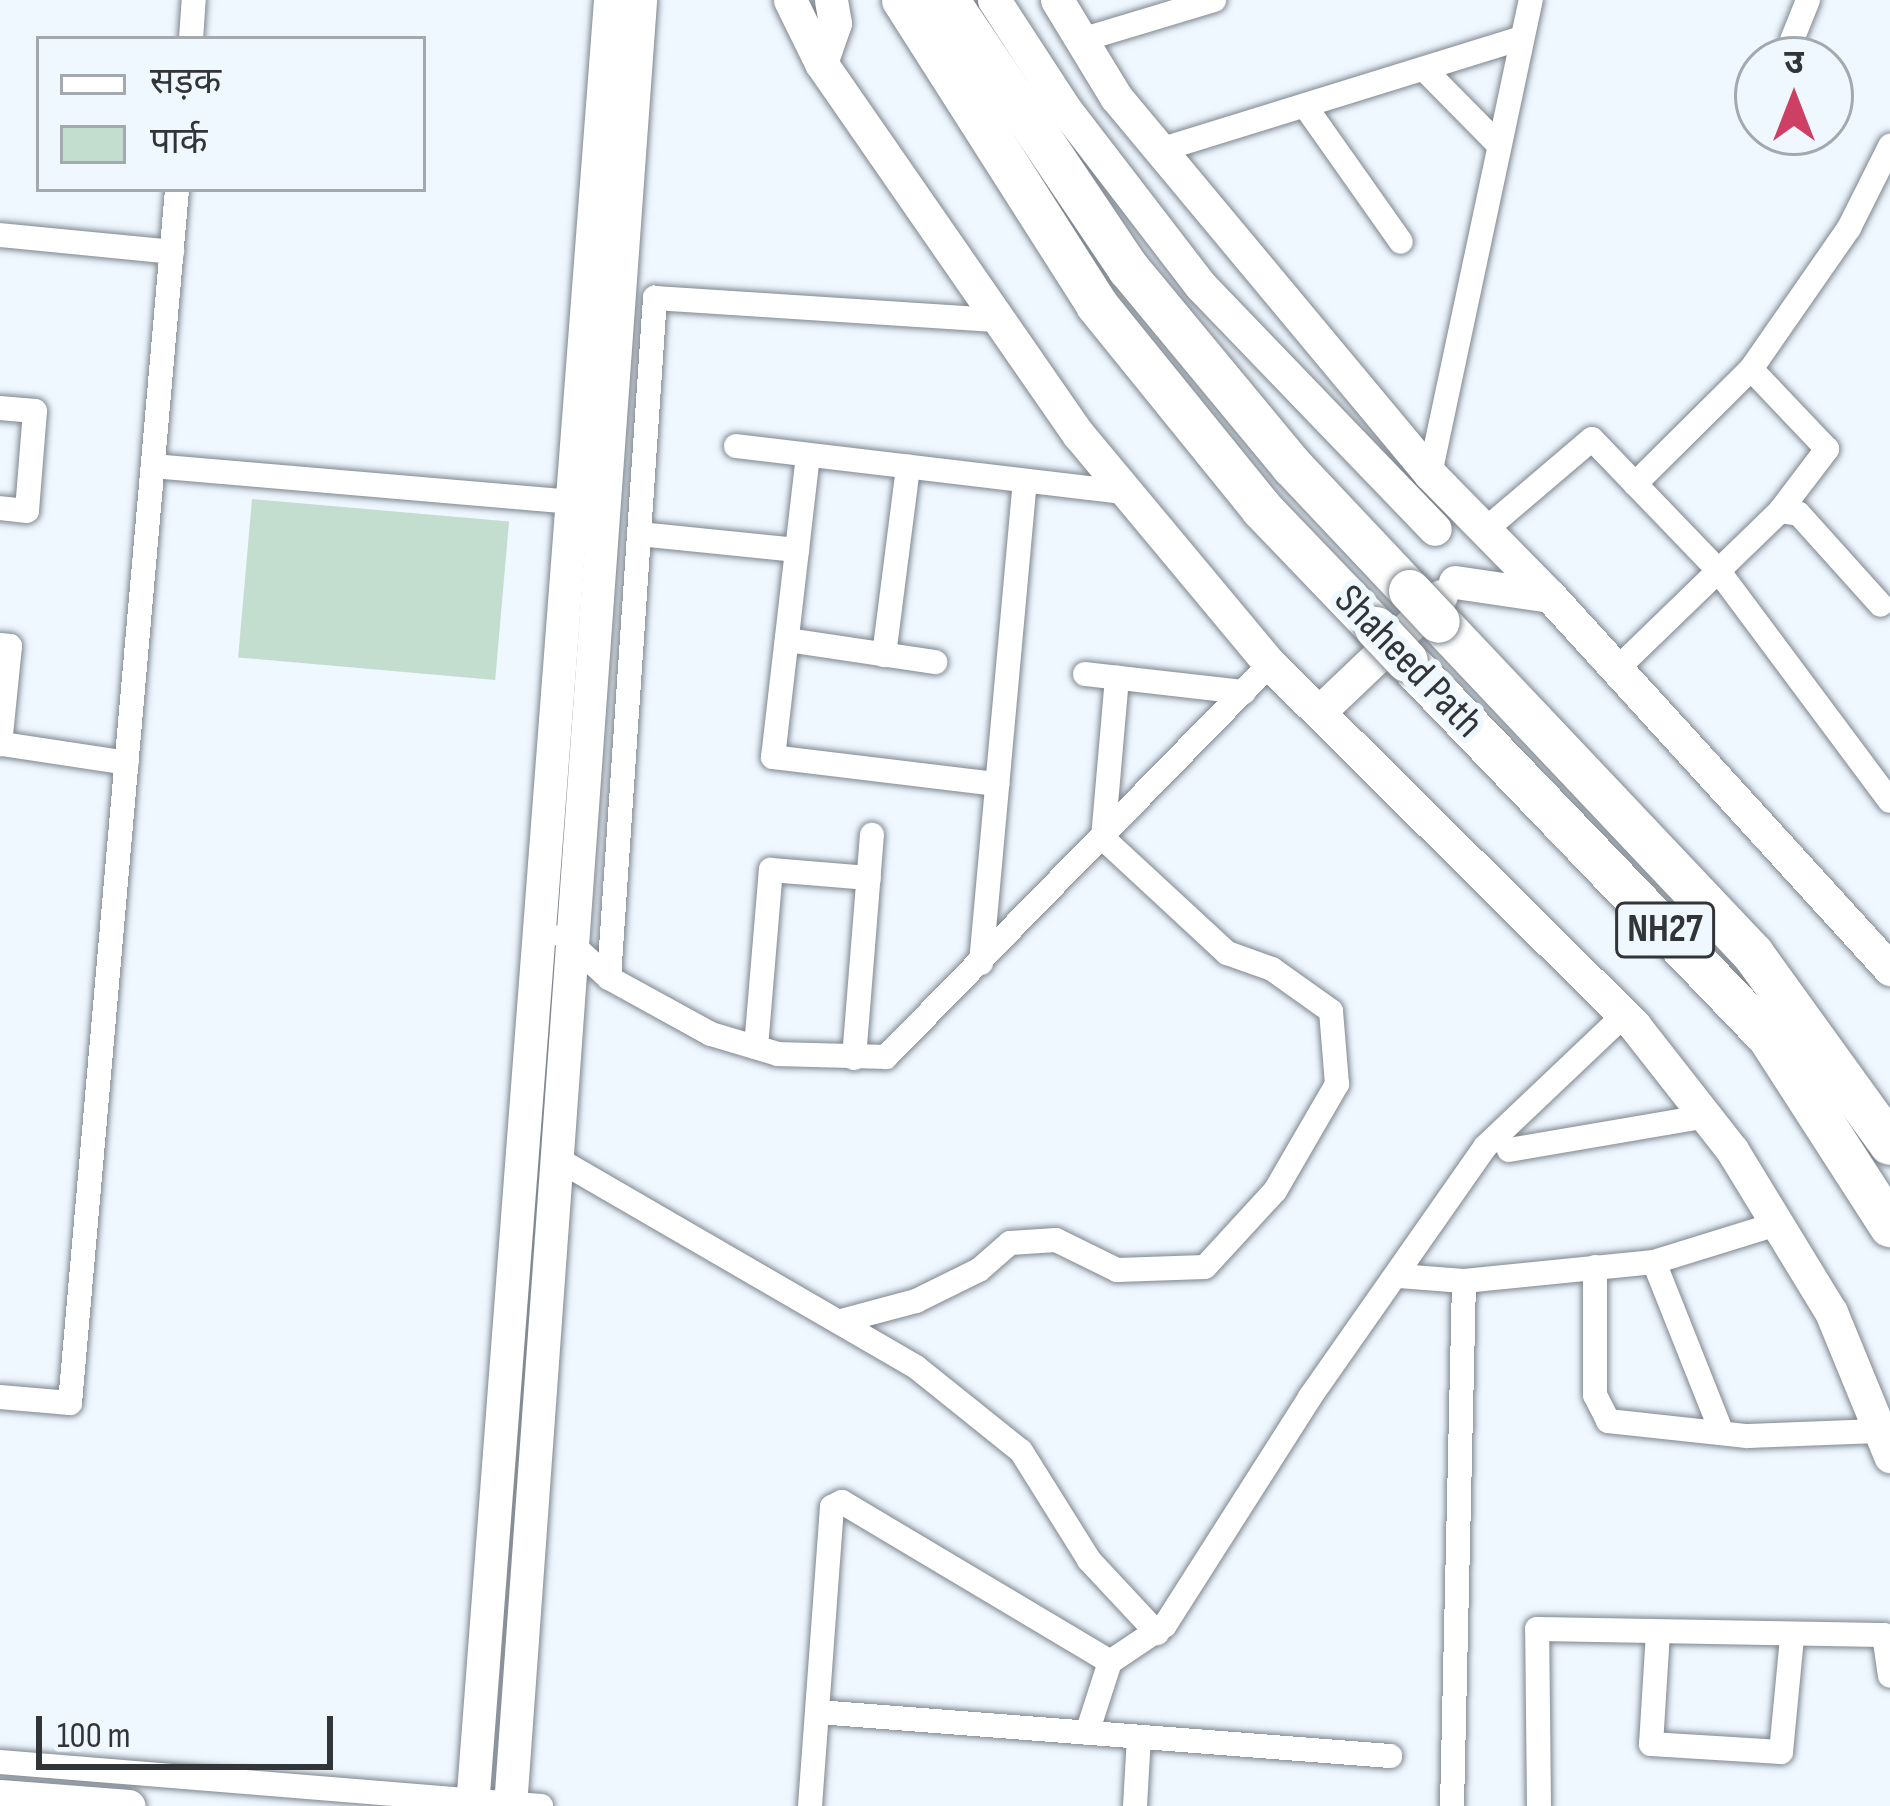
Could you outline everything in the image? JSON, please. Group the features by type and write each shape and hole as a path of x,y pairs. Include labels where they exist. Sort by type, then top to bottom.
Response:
{"highway":[{"name":"NH27","path":"903,0 970,68"},
{"name":"NH27","path":"948,0 970,68"},
{"name":"Shaheed Path","path":"970,68 1292,466 1753,953 1890,1144"},
{"name":"Shaheed Path","path":"970,68 1097,305 1262,509 1769,1039 1890,1226"}],"street":[{"path":"190,36 194,0"},
{"path":"604,295 610,0"},
{"path":"0,1762 520,1805 574,946 589,504 604,295 640,0"},
{"path":"790,0 821,63 998,320 1128,493 1270,664 1624,1015 1703,1117 1831,1312 1885,1444 1747,1436 1720,1428 1633,1426 1601,1415 1595,1267"},
{"path":"821,63 835,23 831,0"},
{"path":"994,0 1065,109 1201,286 1435,530"},
{"path":"1057,0 1160,150 1430,474 1550,596 1890,969"},
{"path":"1081,40 1214,0"},
{"path":"1455,582 1435,530 1430,474 1496,141 1531,0"},
{"path":"1794,36 1808,0"},
{"path":"1160,150 1519,40"},
{"path":"1424,69 1496,141"},
{"path":"1305,106 1401,242"},
{"path":"1635,484 1750,369 1849,229 1890,146"},
{"path":"0,1397 70,1403 177,192"},
{"path":"0,235 172,252"},
{"path":"604,295 998,320"},
{"path":"609,978 655,298"},
{"path":"1616,669 1780,511 1827,449 1750,369"},
{"path":"0,408 35,411 27,511 0,508"},
{"path":"1354,447 1386,421"},
{"path":"1485,530 1592,439 1717,568 1890,801"},
{"path":"736,446 1128,493"},
{"path":"808,455 773,757 998,784"},
{"path":"153,466 589,504"},
{"path":"884,655 908,467"},
{"path":"981,963 1025,481"},
{"path":"472,1803 540,914 589,504"},
{"path":"1780,511 1799,514 1882,605"},
{"path":"639,534 797,550"},
{"path":"1455,582 1550,596"},
{"path":"1319,712 1455,582"},
{"path":"787,640 935,662"},
{"path":"0,645 10,646 1,744 127,763"},
{"path":"540,914 609,978 711,1034 756,1047 886,1057 1270,664"},
{"path":"1084,674 1244,692"},
{"path":"1103,838 1117,678"},
{"path":"854,1058 872,835"},
{"path":"841,1321 916,1301 980,1270 1010,1243 1056,1240 1117,1270 1205,1267 1275,1191 1316,1130 1337,1084 1330,1012 1272,969 1228,953 1103,838"},
{"path":"756,1047 771,870 868,878"},
{"path":"1087,1732 1110,1662 1157,1633 1485,1147 1624,1015"},
{"path":"526,1091 563,1094"},
{"path":"1509,1150 1703,1117"},
{"path":"559,1160 916,1367 1021,1451 1089,1560 1157,1633"},
{"path":"1399,1276 1464,1281 1654,1262 1777,1224"},
{"path":"1654,1262 1720,1428"},
{"path":"1452,1806 1464,1281"},
{"path":"810,1806 832,1507 842,1502 1110,1662"},
{"path":"1539,1806 1537,1629 1884,1635 1889,1684"},
{"path":"1658,1633 1652,1744 1781,1752 1792,1637"},
{"path":"818,1712 1390,1756"},
{"path":"1135,1806 1139,1737"},
{"path":"0,1796 129,1806"}],"green space":[{"path":"252,499 509,521 495,680 238,657"}]}
